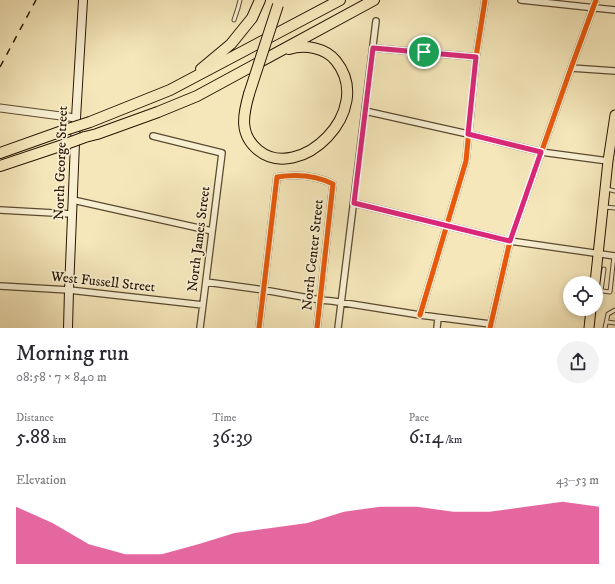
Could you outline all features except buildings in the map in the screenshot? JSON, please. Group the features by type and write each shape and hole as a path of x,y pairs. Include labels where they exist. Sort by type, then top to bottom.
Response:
{"highway":[{"path":"170,90 200,70 231,44 252,18 260,0"},
{"path":"0,153 90,122 170,90 340,0"},
{"path":"0,166 97,134 197,96 374,0"},
{"path":"274,54 291,48 315,48 334,58 345,75 348,94 345,111 340,120 327,138 312,149 293,158 272,158 261,152 253,146 244,129 244,118 249,94 279,2"}],"main road":[{"name":"North George Street","path":"68,328 82,0"},
{"path":"598,276 600,269 598,254 603,207 615,115"},
{"path":"589,328 590,316"}],"street":[{"path":"420,315 466,161 476,57 485,0"},
{"path":"521,0 615,10"},
{"path":"206,282 490,326 510,241 596,0"},
{"path":"338,328 376,21"},
{"path":"373,48 476,57"},
{"path":"571,68 615,71"},
{"path":"0,108 76,118"},
{"path":"365,112 468,134 541,152 608,162"},
{"name":"North James Street","path":"153,136 222,153 200,328"},
{"name":"North Center Street","path":"264,290 277,177 292,175 306,176 325,180 333,184 317,328"},
{"path":"73,200 212,231"},
{"path":"354,203 510,241 615,256"},
{"path":"0,210 72,214"},
{"name":"West Fussell Street","path":"0,286 69,290 203,305"},
{"path":"259,328 264,290"},
{"path":"437,328 438,318"}],"lane":[{"path":"234,20 240,0"},
{"path":"605,189 615,190"},
{"path":"603,207 615,208"},
{"path":"603,291 610,292 615,256"},
{"path":"600,276 600,269 613,270"},
{"path":"605,328 608,314 615,310"},
{"path":"607,322 615,323"}],"railway":[{"path":"0,67 36,0"}],"cycle path":[{"path":"420,315 466,161 476,57 485,0"},
{"path":"490,328 510,241 596,0"},
{"path":"259,328 277,177 291,176 312,177 333,184 317,328"}],"route":[{"path":"373,48 424,52 476,57 468,134 541,152 510,241 354,203 373,48"}]}
